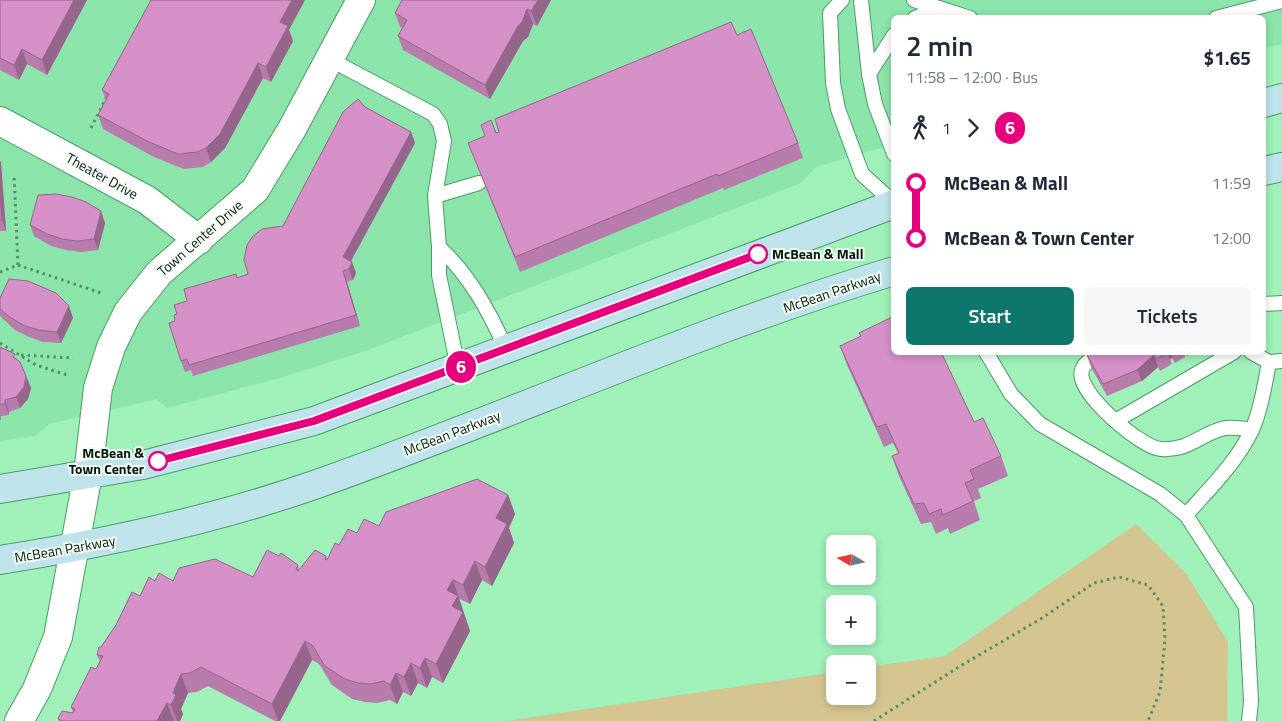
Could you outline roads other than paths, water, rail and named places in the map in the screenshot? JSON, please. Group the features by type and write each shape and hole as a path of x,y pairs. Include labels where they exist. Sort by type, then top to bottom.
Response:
{"main road":[{"path":"1266,102 1282,98"},
{"path":"1266,171 1282,167"},
{"path":"0,489 143,464 314,421 891,205"},
{"name":"McBean Parkway","path":"0,560 121,540 315,485 683,344 891,272"}],"street":[{"name":"Town Center Drive","path":"19,721 51,659 58,637 88,474 98,388 111,347 128,312 159,273 255,190 292,129 361,0"},
{"name":"Theater Drive","path":"0,121 147,200 198,240"}],"lane":[{"path":"842,0 830,13 833,83 838,109 862,174 891,201"},
{"path":"861,0 869,74 875,104 891,146"},
{"path":"914,0 961,15"},
{"path":"1228,15 1282,1"},
{"path":"923,15 939,8"},
{"path":"869,74 891,40"},
{"path":"329,59 433,114 440,124 444,141 435,196 439,275 458,368"},
{"path":"435,196 479,183"},
{"path":"439,247 454,261 488,310 506,349"},
{"path":"1266,304 1282,303"},
{"path":"988,355 1011,394 1040,424 1160,494 1186,515 1246,607 1251,701 1249,721"},
{"path":"1100,355 1085,363 1081,372 1082,381 1089,394 1116,420 1145,443 1158,449 1180,449 1225,428 1252,429"},
{"path":"1116,420 1227,355"},
{"path":"1186,515 1225,473 1252,429 1276,362 1258,355"}],"place":[{"name":"McBean & Mall","path":"758,254"},
{"name":"McBean & Town Center","path":"158,461"}]}
